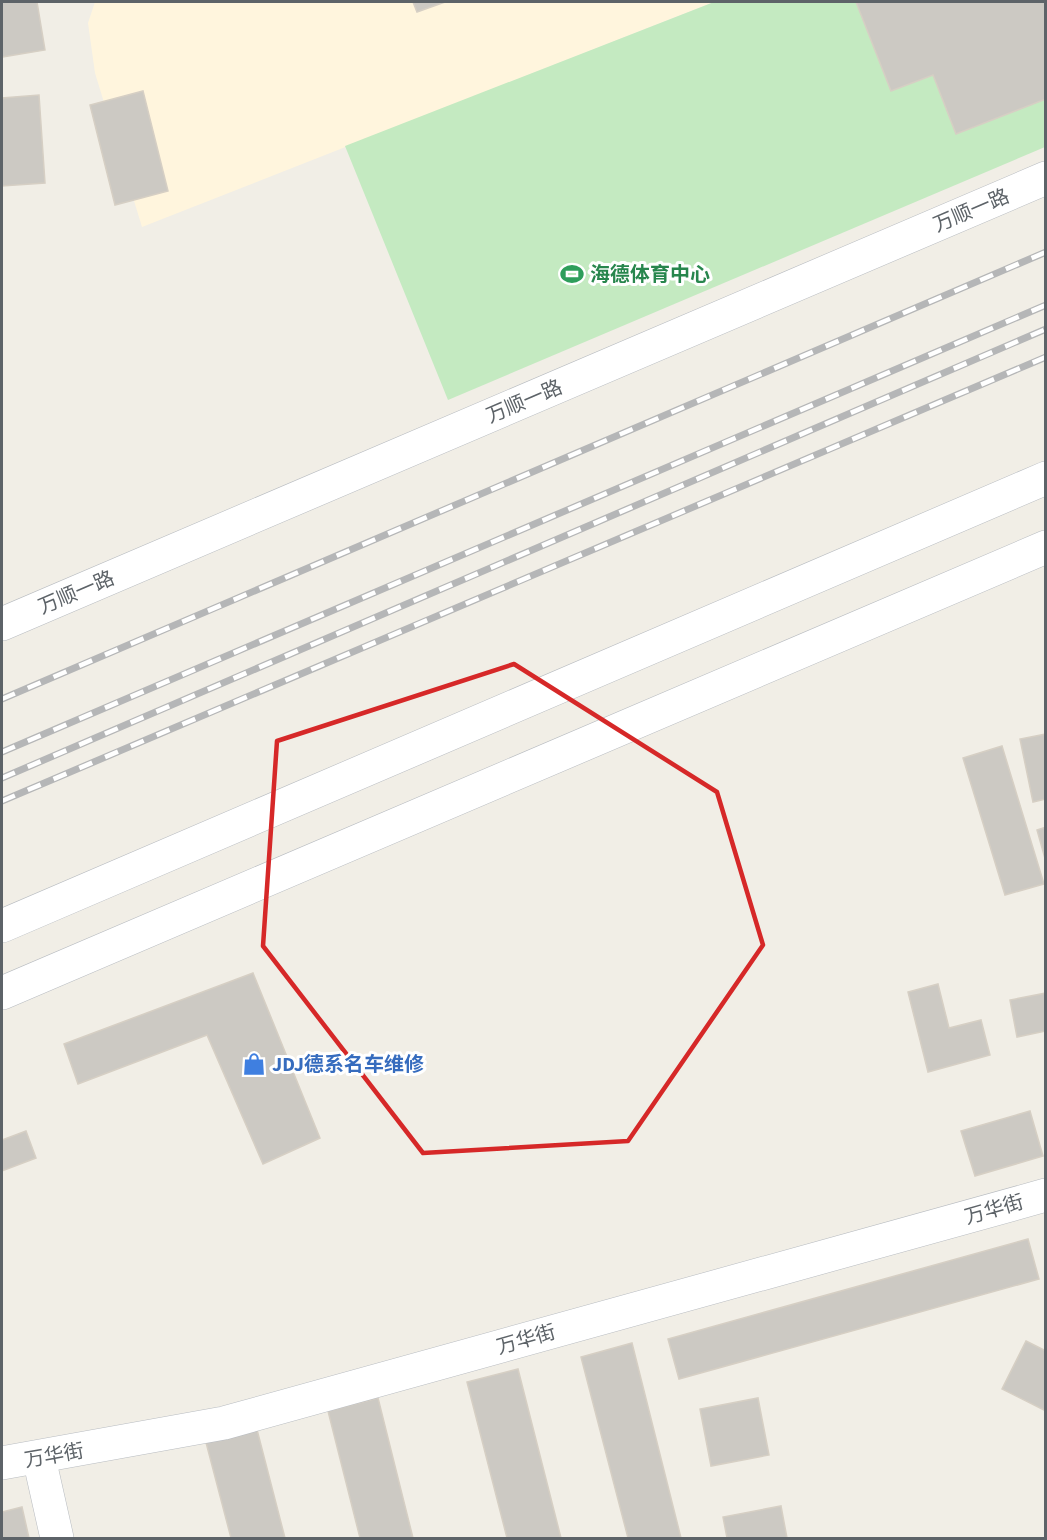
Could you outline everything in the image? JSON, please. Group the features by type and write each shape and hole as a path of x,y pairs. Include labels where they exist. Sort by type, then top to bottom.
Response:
{"street":[{"name":"万顺一路","path":"2,624 1046,178"},
{"path":"2,926 1046,478"},
{"path":"2,993 1046,547"},
{"name":"万华街","path":"2,1463 224,1423 1046,1195"},
{"path":"39,1458 57,1539"}],"highlighted area":[{"path":"514,664 717,792 763,945 628,1141 423,1153 263,946 277,741"}],"shaded area":[{"path":"95,2 714,2 142,227 95,73 88,23"}],"green space":[{"name":"海德体育中心","path":"714,2 1045,2 1045,147 448,400 345,146"}],"building":[{"path":"2,2 37,2 45,50 2,57"},
{"path":"413,2 445,2 417,12"},
{"path":"856,2 1046,2 1046,99 956,134 933,75 891,91"},
{"path":"143,91 168,191 115,205 90,105"},
{"path":"39,95 45,183 2,186 2,98"},
{"path":"1046,734 1046,799 1033,802 1020,739"},
{"path":"1002,746 1044,884 1005,895 963,758"},
{"path":"1046,827 1046,862 1037,830"},
{"name":"JDJ德系名车维修","path":"253,973 320,1138 263,1164 207,1035 78,1084 64,1044"},
{"path":"938,984 949,1028 981,1020 990,1055 928,1072 908,992"},
{"path":"1046,993 1046,1031 1017,1037 1010,1000"},
{"path":"1030,1111 1043,1156 975,1176 961,1131"},
{"path":"26,1131 36,1158 2,1171 2,1140"},
{"path":"1028,1239 1039,1279 679,1379 668,1339"},
{"path":"1026,1341 1046,1351 1046,1411 1002,1389"},
{"path":"632,1343 681,1538 628,1538 581,1357"},
{"path":"518,1369 561,1538 507,1538 467,1382"},
{"path":"378,1398 413,1538 360,1538 328,1411"},
{"path":"758,1398 769,1455 711,1466 700,1409"},
{"path":"254,1418 285,1538 231,1538 203,1431"},
{"path":"781,1506 787,1538 727,1538 723,1517"},
{"path":"22,1507 29,1538 2,1538 2,1512"}],"railway":[{"path":"2,699 1046,252"},
{"path":"2,752 1046,305"},
{"path":"2,778 1046,329"},
{"path":"2,801 1046,357"}],"place":[{"name":"海德体育中心","path":"572,274"},
{"name":"JDJ德系名车维修","path":"254,1064"}]}
